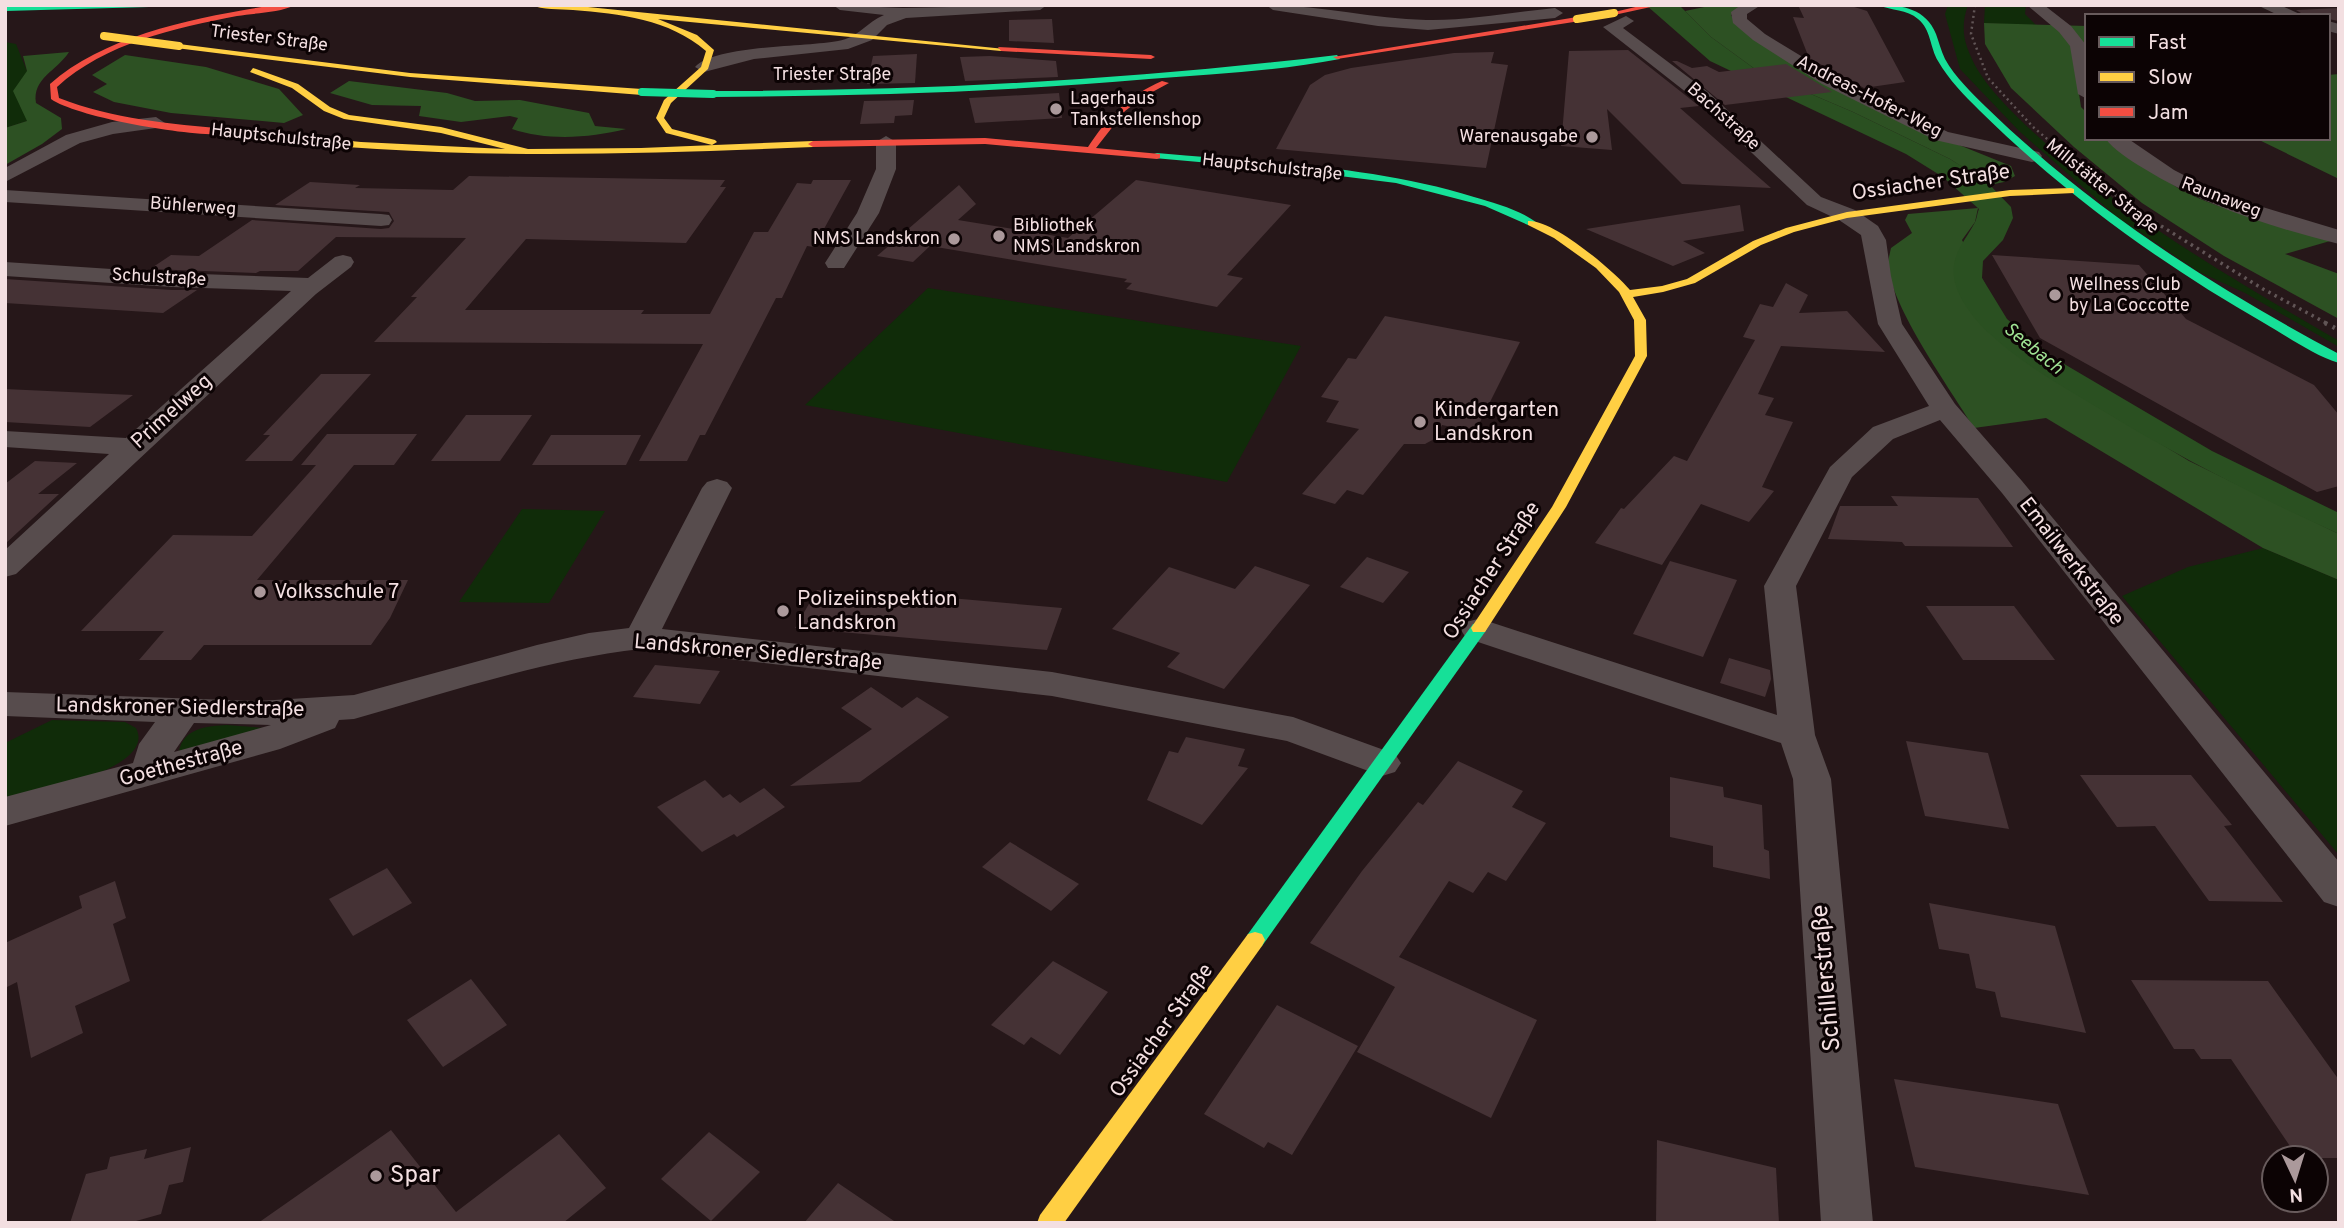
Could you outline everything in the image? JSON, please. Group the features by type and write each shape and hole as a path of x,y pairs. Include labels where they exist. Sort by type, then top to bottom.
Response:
{"main road":[{"path":"5,9 149,5"},
{"name":"Hauptschulstraße","path":"292,5 242,12 195,23 77,65 56,81 53,94 55,99 84,111 302,142 529,152 624,152 886,142 989,142 1091,149 1376,179 1425,187 1477,201 1564,238 1608,272 1627,294"},
{"path":"534,5 1071,55 1178,57 1391,49"},
{"name":"Triester Straße","path":"98,36 429,76 642,92 839,95 1006,89 1194,75 1503,33 1657,5"},
{"name":"Millstätter Straße","path":"1882,5 1905,7 1922,18 1944,65 2032,156 2071,191 2134,240 2204,286 2339,359"},
{"path":"607,12 661,23 694,34 710,47 711,56 704,67 660,109 660,118 669,131 655,142 624,152"},
{"path":"213,52 218,62 281,79 327,109 347,117 441,130 529,152"},
{"path":"1091,149 1122,106 1152,87 1194,75"},
{"path":"1006,89 1037,92 1105,91 1119,96 1122,106"},
{"name":"Hauptschulstraße","path":"669,131 709,142 780,146"},
{"name":"Ossiacher Straße","path":"1049,1223 1478,630 1559,507 1640,361 1643,338 1640,317 1627,294 1663,289 1690,281 1757,243 1790,230 1847,215 2010,193 2071,191"}],"street":[{"path":"840,5 903,13 1040,5"},
{"path":"1273,5 1378,21 1428,25 1555,13"},
{"name":"Andreas-Hofer-Weg","path":"1754,5 1739,12 1739,20 1759,37 1828,80 1942,136 2032,156"},
{"path":"2264,5 2290,14"},
{"path":"2034,6 2058,6"},
{"path":"2034,6 2065,29 2078,45 2085,83"},
{"path":"704,67 743,55 842,46 866,37 881,22 903,13"},
{"name":"Bachstraße","path":"1614,24 1702,96 1814,201 1847,215"},
{"path":"73,139 86,119 84,111"},
{"path":"5,176 73,139 112,128 156,123"},
{"name":"Raunaweg","path":"2117,140 2160,173 2209,197 2339,237"},
{"path":"836,262 868,213 886,169 886,142"},
{"name":"Bühlerweg","path":"5,196 381,220"},
{"name":"Emailwerkstraße","path":"1847,215 1870,231 1875,240 1879,276 1890,324 1945,409 2012,487 2339,891"},
{"name":"Primelweg","path":"5,567 133,447 313,285 343,262"},
{"name":"Schulstraße","path":"5,268 172,280 313,285"},
{"name":"Schillerstraße","path":"1847,1223 1812,779 1797,735 1780,586 1840,473 1883,433 1945,409"},
{"path":"5,439 133,447"},
{"path":"641,638 717,488"},
{"path":"1478,630 1797,735"},
{"name":"Landskroner Siedlerstraße","path":"5,704 259,713 354,707 537,656 589,644 641,638 1052,684 1293,730 1382,763"},
{"name":"Goethestraße","path":"5,811 267,740 354,707"},
{"path":"148,773 158,744 184,710"}],"shaded area":[{"path":"1714,5 1746,5 1731,15 1735,22 1932,134 2011,166 2015,176 1990,185 1950,159 1853,112 1759,72 1711,37 1685,11"},
{"path":"1948,5 1968,5 1964,26 1965,41 1978,71 1986,82 2012,112 2066,161 2140,218 2218,269 2339,341 2339,347 2245,293 2199,272 2116,216 2019,131 1960,69 1945,14"},
{"path":"1985,5 2026,5 2025,14 2037,26 1984,23"},
{"path":"1984,23 2085,26 2085,68 2075,66 2081,107 2085,111 2085,140 2117,140 2161,177 2213,204 2337,239 2285,254 2339,274 2339,319 2224,256 2142,203 2074,147 2011,88 1985,44"},
{"path":"5,42 16,44 27,71 27,121 5,128"},
{"path":"69,52 42,81 36,94 36,103 61,118 62,129 5,165 5,128 27,121 13,91 27,71 23,56"},
{"path":"125,55 206,67 279,89 303,115 284,123 171,113 114,102 93,92 107,84 92,75"},
{"path":"2339,74 2339,179 2259,140 2330,140 2330,75"},
{"path":"349,81 447,93 475,101 520,100 589,113 595,126 626,129 583,136 554,137 512,129 518,118 510,116 461,122 419,116 421,106 372,105 330,93"},
{"path":"1978,208 1975,222 1962,240 2026,362 2189,461 2339,534 2339,580 2263,548 2046,418 1974,428 1910,325 1899,303 1888,265 1891,248 1912,233 1905,220 1908,214"},
{"path":"928,288 1301,346 1227,482 805,405"},
{"path":"522,509 605,511 549,603 459,602"},
{"path":"2263,548 2339,580 2339,855 2122,596 2188,567"},
{"path":"52,720 125,722 136,728 138,743 128,756 89,777 5,800 5,743"},
{"path":"227,725 265,728 179,751 181,743 191,733"}],"water":[{"name":"Seebach","path":"1646,5 1679,5 1711,37 1759,72 1853,112 1950,159 1987,182 2011,207 2013,218 2003,240 1983,261 1982,278 2007,319 2054,358 2212,451 2339,513 2339,534 2184,458 2068,390 2014,354 1990,334 1967,308 1954,277 1957,255 1979,209 1943,177 1906,154 1710,61"}],"building":[{"path":"1798,5 1848,5 1867,11 1905,82 1864,88 1809,58 1793,17 1804,18"},
{"path":"2339,8 2339,21 2330,19 2330,14 2303,14 2296,10"},
{"path":"1052,19 1054,43 1009,41 1009,20"},
{"path":"1628,50 1699,106 1680,108 1771,188 1682,184 1607,109 1612,150 1561,146 1569,51"},
{"path":"1494,52 1491,63 1508,65 1486,168 1276,149 1310,85 1325,75 1351,68 1454,53"},
{"path":"917,54 915,83 867,84 873,56"},
{"path":"990,56 1056,61 1058,77 965,81 960,57"},
{"path":"1672,61 1692,68 1707,66 1719,72 1786,64 1832,92 1725,105"},
{"path":"1059,93 1062,118 975,123 969,98"},
{"path":"914,100 912,115 895,116 894,123 860,124 864,101"},
{"path":"469,176 725,180 720,187 726,187 686,243 526,239 465,310 644,310 641,314 710,314 754,232 768,232 797,183 811,184 813,180 851,180 814,247 807,246 782,298 776,298 705,435 700,435 687,461 639,461 703,344 374,342 417,297 411,297 466,238 336,237 298,271 256,273 150,269 171,255 199,256 252,220 381,229 389,228 394,221 389,212 275,205 310,182 360,185 355,188 453,190"},
{"name":"NMS Landskron","path":"1136,180 1291,205 1227,275 1243,278 1217,307 1126,289 1132,283 1124,282 1127,279 930,246 913,262 877,256 959,185 976,204 958,220 1068,238"},
{"path":"1740,205 1744,231 1683,241 1705,253 1673,266 1586,229"},
{"path":"1992,255 2139,265 2186,319 2314,385 2339,415 2339,486 2317,492 2040,338"},
{"path":"5,279 197,290 163,313 5,303"},
{"path":"1786,283 1808,295 1799,313 1847,311 1885,352 1781,346 1758,394 1774,398 1765,415 1793,422 1762,487 1774,491 1749,522 1701,504 1662,565 1595,543 1621,508 1624,509 1674,456 1687,461 1755,340 1743,337 1760,304 1773,307"},
{"path":"1385,316 1520,342 1475,432 1442,425 1436,438 1425,444 1404,444 1363,495 1347,490 1335,504 1302,494 1359,429 1326,422 1339,401 1321,397 1348,358 1356,359"},
{"path":"321,374 371,374 292,461 245,461 270,435 263,435"},
{"path":"5,389 133,395 90,427 5,422"},
{"path":"466,415 532,415 500,461 431,461"},
{"name":"Volksschule 7","path":"327,434 417,434 394,465 354,465 257,580 408,580 390,618 371,645 204,645 191,660 139,660 164,631 81,631 173,535 252,536 316,465 301,465"},
{"path":"551,435 641,435 626,465 532,465"},
{"path":"35,461 77,463 38,494 59,494 5,544 5,484"},
{"path":"1891,496 1978,498 2013,547 1905,546 1902,542 1828,539 1840,506 1898,506"},
{"path":"1367,557 1409,572 1383,603 1340,587"},
{"path":"1670,561 1737,580 1703,657 1633,634"},
{"path":"1255,566 1310,585 1224,689 1167,667 1180,653 1112,629 1169,567 1235,589"},
{"path":"817,590 868,595 871,591 1062,608 1047,650 795,628"},
{"path":"1926,606 2014,606 2055,660 1963,660"},
{"path":"1729,658 1770,670 1771,679 1765,697 1720,683"},
{"path":"655,665 720,671 700,704 633,697"},
{"path":"871,687 902,708 917,697 949,717 860,782 790,786 872,729 841,708"},
{"path":"1186,737 1245,749 1238,766 1248,768 1202,825 1147,800 1169,751 1178,753"},
{"path":"1906,741 1988,753 2009,829 1925,816"},
{"path":"1458,761 1523,791 1512,807 1546,823 1506,881 1488,872 1473,893 1449,881 1399,957 1537,1020 1491,1118 1357,1052 1395,987 1310,943 1362,871 1418,802 1423,805"},
{"path":"2080,775 2191,775 2232,825 2224,826 2283,902 2209,901 2155,826 2117,827"},
{"path":"1670,777 1723,787 1724,797 1762,805 1764,849 1769,851 1770,879 1713,867 1713,846 1670,837"},
{"path":"705,780 723,798 730,794 740,803 764,788 785,807 737,837 734,834 702,852 657,807"},
{"path":"1010,842 1079,884 1051,911 982,867"},
{"path":"387,868 412,903 353,936 329,899"},
{"path":"115,881 126,918 113,924 130,981 75,1006 83,1033 31,1058 17,982 5,988 5,943 82,908 79,896"},
{"path":"1929,903 2055,926 2086,1033 2001,1017 1995,992 1976,988 1969,954 1939,949"},
{"path":"1053,961 1108,992 1060,1055 1031,1037 1024,1045 991,1025"},
{"path":"471,979 507,1025 443,1067 407,1020"},
{"path":"2131,980 2268,981 2339,1080 2339,1158 2330,1158 2330,1144 2289,1144 2231,1059 2201,1059 2194,1049 2174,1049"},
{"path":"1277,1005 1358,1046 1292,1155 1268,1142 1264,1148 1204,1114"},
{"path":"1894,1079 2058,1104 2089,1195 1915,1167"},
{"path":"391,1130 456,1212 559,1134 606,1188 563,1223 258,1223"},
{"path":"709,1132 760,1172 711,1221 661,1179"},
{"path":"1657,1140 1776,1168 1779,1223 1656,1223"},
{"path":"191,1147 183,1182 169,1185 161,1214 129,1223 70,1223 86,1174 107,1169 110,1157 147,1149 144,1159"},
{"path":"838,1183 897,1223 804,1223"}],"railway":[{"path":"1975,5 1971,34 1988,78 2033,127 2052,143"},
{"path":"2050,141 2132,208 2263,289 2328,324"},
{"path":"2325,323 2339,330"}],"traffic: fast":[{"path":"5,9 149,5"},
{"path":"1882,5 1908,11 1922,18 1929,28 1942,61 1978,104 2041,163 2121,226 2205,283 2339,359"},
{"path":"713,94 1026,86 1182,74 1337,57"},
{"path":"642,92 713,94"},
{"path":"1157,156 1300,168 1396,180 1443,190 1488,204 1532,223"},
{"path":"1255,940 1479,628"}],"traffic: slow":[{"path":"534,5 628,14 674,27 694,37 710,50 706,65 700,74 667,102 660,118 669,131 712,142"},
{"path":"607,12 1001,49"},
{"path":"1577,19 1614,13"},
{"path":"104,36 179,46"},
{"path":"179,46 410,75 642,92"},
{"path":"253,70 295,86 327,109 347,117 441,130 529,152"},
{"path":"227,132 361,145 494,151 641,151 813,144"},
{"path":"1627,294 1663,289 1691,281 1757,243 1790,230 1847,215 2010,193 2071,191"},
{"path":"1479,628 1559,507 1641,356 1640,320 1624,290 1600,266 1558,236 1532,223"},
{"path":"1049,1223 1255,940"}],"traffic: jam":[{"path":"227,132 140,122 96,113 55,99 53,86 71,70 97,55 129,42 236,14 292,5"},
{"path":"1614,13 1657,5"},
{"path":"1337,57 1577,19"},
{"path":"1001,49 1151,57"},
{"path":"1091,149 1122,109 1142,94 1165,83"},
{"path":"813,144 985,141 1157,156"}],"place":[{"name":"Lagerhaus Tankstellenshop","path":"1056,109"},
{"name":"Warenausgabe","path":"1592,137"},
{"name":"Bibliothek NMS Landskron","path":"999,236"},
{"name":"NMS Landskron","path":"954,239"},
{"name":"Wellness Club by La Coccotte","path":"2055,295"},
{"name":"Kindergarten Landskron","path":"1420,422"},
{"name":"Volksschule 7","path":"260,592"},
{"name":"Polizeiinspektion Landskron","path":"783,611"},
{"name":"Spar","path":"376,1176"}]}
